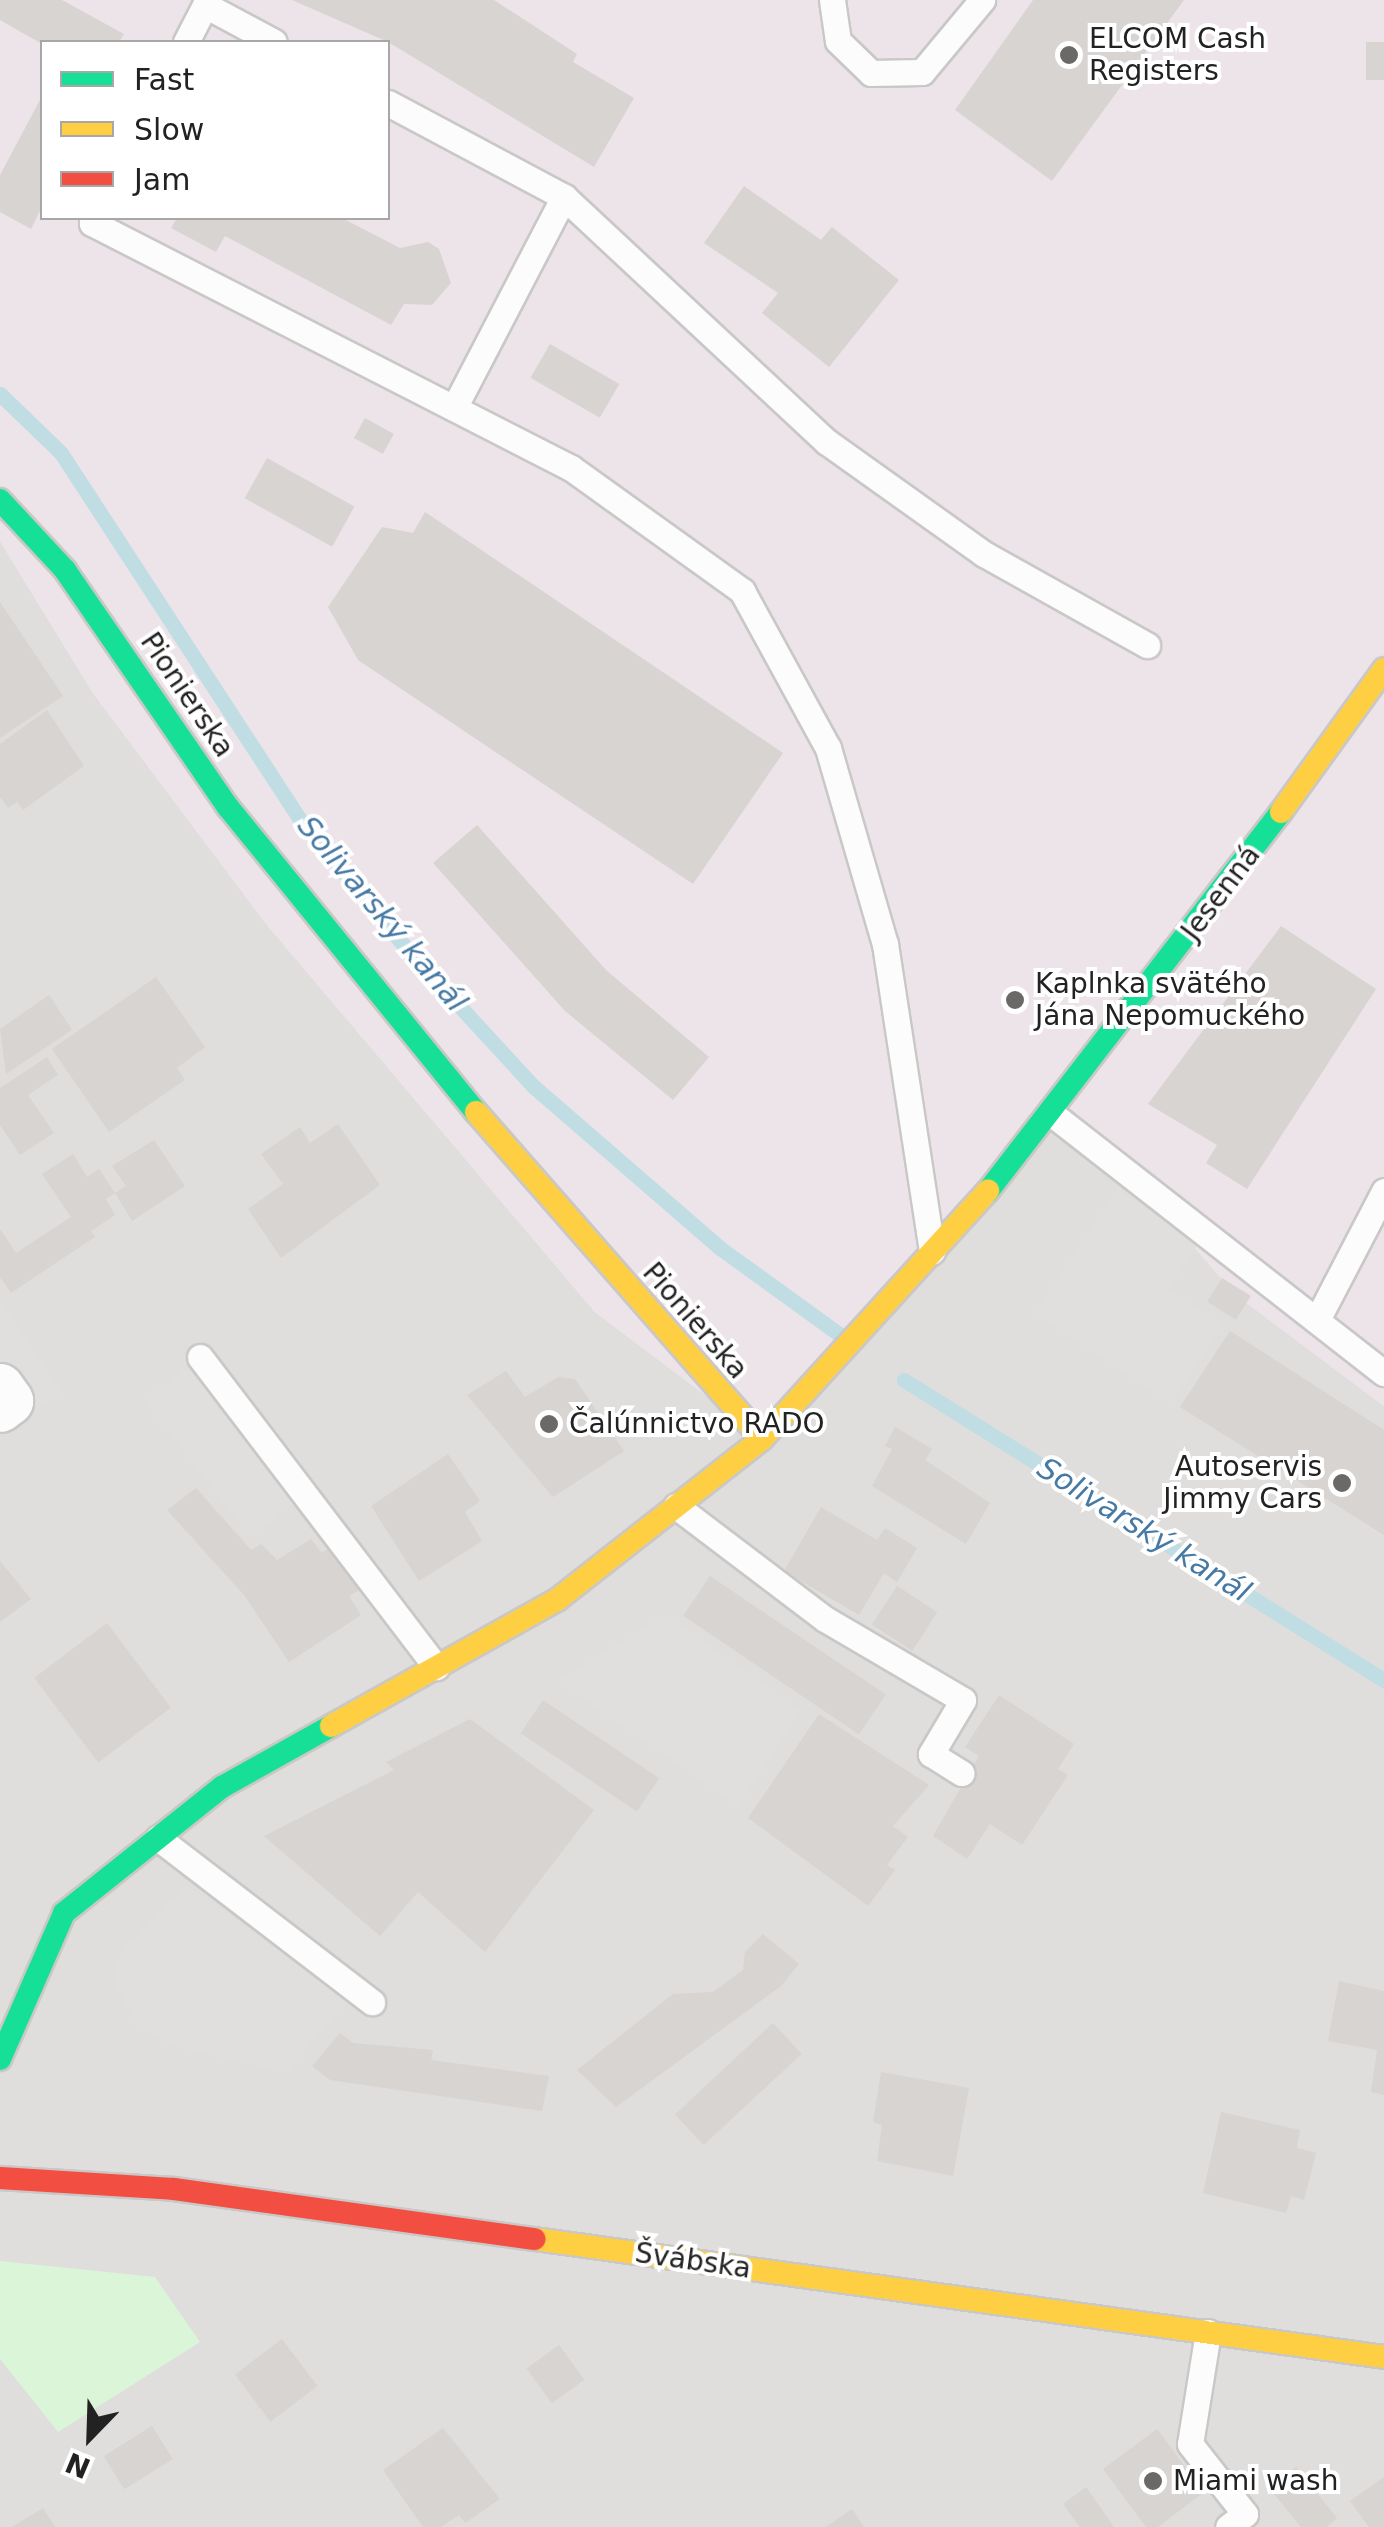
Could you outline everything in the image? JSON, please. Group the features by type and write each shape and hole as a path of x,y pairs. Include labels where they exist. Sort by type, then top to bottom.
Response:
{"street":[{"name":"Pionierska","path":"0,500 65,570 228,807 407,1034 762,1439"},
{"name":"Jesenná","path":"762,1439 933,1256 1052,1114 1231,882 1384,668"},
{"path":"0,2059 64,1913 222,1788 558,1599 762,1439"},
{"name":"Švábska","path":"0,2178 174,2188 1384,2358"}],"lane":[{"path":"832,0 838,40 871,72 922,72 982,0"},
{"path":"187,40 200,3 270,40"},
{"path":"390,104 564,197 826,442 984,554 1147,646"},
{"path":"454,408 564,197"},
{"path":"94,220 92,223 571,468 742,591 828,748 880,926 933,1256"},
{"path":"1052,1114 1318,1318 1384,1374"},
{"path":"1318,1318 1384,1191"},
{"path":"200,1357 436,1668"},
{"path":"676,1506 824,1620 962,1700 931,1754 962,1774"},
{"path":"158,1838 372,2002"},
{"path":"1208,2332 1190,2444 1244,2514 1228,2527"}],"shaded area":[{"path":"0,0 1384,0 1384,1406 1236,1295 1072,1109 765,1440 595,1312 267,925 93,693 0,541"},
{"path":"0,541 93,693 267,925 595,1312 765,1440 1072,1108 1236,1295 1384,1406 1384,2527 0,2527"},
{"path":"1117,1190 1198,1244 1168,1290 1222,1326 1171,1402 1036,1312"},
{"path":"0,1300 62,1393 31,1413 0,1366"},
{"path":"200,1357 307,1493 251,1537 144,1401"},
{"path":"665,1615 800,1710 739,1806 558,1681"},
{"path":"188,1885 347,2000 286,2073 168,2044 137,2023 126,2004 114,1980 122,1948"}],"green space":[{"path":"0,2261 155,2277 200,2342 58,2432 0,2359"}],"building":[{"path":"0,0 62,0 124,34 120,40 40,43 0,20"},
{"path":"292,0 494,0 577,54 573,62 634,98 594,167 390,40"},
{"name":"ELCOM Cash Registers","path":"1033,0 1184,0 1052,181 955,110"},
{"path":"1366,42 1384,42 1384,80 1366,80"},
{"path":"40,100 40,211 31,229 0,212 0,175"},
{"path":"744,186 821,240 832,227 899,280 829,367 762,313 778,293 704,243"},
{"path":"176,220 346,220 400,248 428,242 439,249 451,283 432,305 404,304 391,325 225,236 216,252 171,228"},
{"path":"550,344 619,384 600,418 530,378"},
{"path":"365,418 394,434 383,454 354,438"},
{"path":"267,458 354,506 332,547 245,498"},
{"path":"425,512 783,753 693,884 358,660 328,607 382,527 413,533"},
{"path":"0,602 63,696 0,738"},
{"path":"47,710 84,766 23,810 17,802 8,808 0,797 0,744"},
{"path":"477,825 606,970 709,1057 673,1100 565,1011 433,863"},
{"path":"1281,926 1376,989 1247,1189 1206,1163 1217,1145 1148,1104"},
{"path":"156,977 205,1047 177,1068 185,1080 109,1132 52,1049"},
{"path":"49,995 72,1030 6,1074 0,1029"},
{"path":"47,1057 58,1075 28,1095 54,1133 20,1155 0,1125 0,1088"},
{"path":"338,1124 380,1185 281,1258 248,1209 283,1184 261,1154 300,1127 310,1143"},
{"path":"154,1140 185,1186 132,1221 115,1193 126,1186 112,1166"},
{"path":"73,1154 87,1177 99,1169 115,1193 106,1199 115,1215 91,1231 95,1237 11,1293 0,1277 0,1229 16,1253 71,1217 42,1174"},
{"path":"1222,1278 1251,1296 1236,1320 1207,1302"},
{"name":"Autoservis Jimmy Cars","path":"1230,1331 1384,1430 1384,1535 1180,1407"},
{"name":"Čalúnnictvo RADO","path":"506,1371 525,1397 558,1377 575,1379 624,1451 553,1497 467,1395"},
{"path":"895,1427 932,1449 925,1460 990,1503 966,1544 872,1486 892,1449 885,1446"},
{"path":"448,1454 480,1501 465,1512 482,1541 419,1581 371,1506"},
{"path":"196,1488 251,1550 261,1544 277,1560 311,1539 322,1553 335,1544 366,1586 349,1596 361,1615 289,1662 244,1595 167,1510"},
{"path":"821,1507 877,1540 885,1528 917,1548 897,1582 884,1573 859,1615 784,1571"},
{"path":"0,1561 31,1599 0,1622"},
{"path":"710,1576 886,1695 859,1734 683,1616"},
{"path":"897,1586 937,1612 912,1651 872,1625"},
{"path":"107,1623 171,1708 98,1762 34,1678"},
{"path":"999,1695 1074,1744 1058,1769 1068,1775 1022,1845 990,1824 967,1859 933,1836 979,1756 965,1747"},
{"path":"543,1700 659,1778 637,1811 521,1733"},
{"path":"819,1714 929,1785 893,1826 908,1837 887,1865 895,1870 868,1906 748,1818"},
{"path":"470,1719 594,1810 485,1952 418,1892 380,1936 264,1836 394,1770 386,1762"},
{"path":"763,1934 799,1964 781,1986 616,2107 577,2070 673,1994 713,1992 743,1970 745,1952"},
{"path":"1339,1981 1384,1991 1384,2095 1371,2092 1377,2050 1328,2041"},
{"path":"773,2023 802,2054 704,2145 675,2114"},
{"path":"340,2033 353,2043 433,2050 431,2060 549,2076 542,2111 330,2080 312,2066"},
{"path":"881,2072 969,2088 953,2176 877,2161 882,2125 873,2122"},
{"path":"1221,2112 1300,2130 1297,2148 1316,2153 1304,2200 1291,2196 1286,2213 1203,2193"},
{"path":"282,2339 318,2386 270,2422 235,2375"},
{"path":"559,2345 584,2380 552,2403 527,2369"},
{"path":"152,2426 173,2459 124,2489 104,2456"},
{"path":"443,2428 500,2499 465,2523 459,2515 441,2527 423,2527 383,2470"},
{"name":"Miami wash","path":"1157,2429 1204,2492 1158,2527 1146,2527 1103,2469"},
{"path":"1296,2467 1337,2518 1327,2527 1301,2527 1270,2489"},
{"path":"1384,2477 1384,2527 1369,2527 1350,2501"},
{"path":"1086,2487 1114,2527 1080,2527 1063,2504"},
{"path":"43,2508 55,2527 12,2527"},
{"path":"852,2509 864,2527 826,2527"}],"waterway":[{"name":"Solivarský kanál","path":"0,394 61,453 301,821 407,949 533,1086 720,1248 843,1337"},
{"name":"Solivarský kanál","path":"904,1380 1384,1680"}],"traffic: fast":[{"path":"0,500 65,570 228,807 476,1112"},
{"path":"988,1191 1281,812"},
{"path":"0,2059 64,1913 222,1787 331,1726"}],"traffic: slow":[{"path":"1281,812 1384,669"},
{"path":"476,1112 762,1439"},
{"path":"331,1726 558,1599 762,1439 988,1191"},
{"path":"535,2239 1384,2357"}],"traffic: jam":[{"path":"0,2178 174,2189 535,2239"}],"place":[{"name":"ELCOM Cash Registers","path":"1069,55"},
{"name":"Kaplnka svätého Jána Nepomuckého","path":"1015,1000"},
{"name":"Čalúnnictvo RADO","path":"549,1424"},
{"name":"Autoservis Jimmy Cars","path":"1342,1483"},
{"name":"Miami wash","path":"1153,2481"}]}
